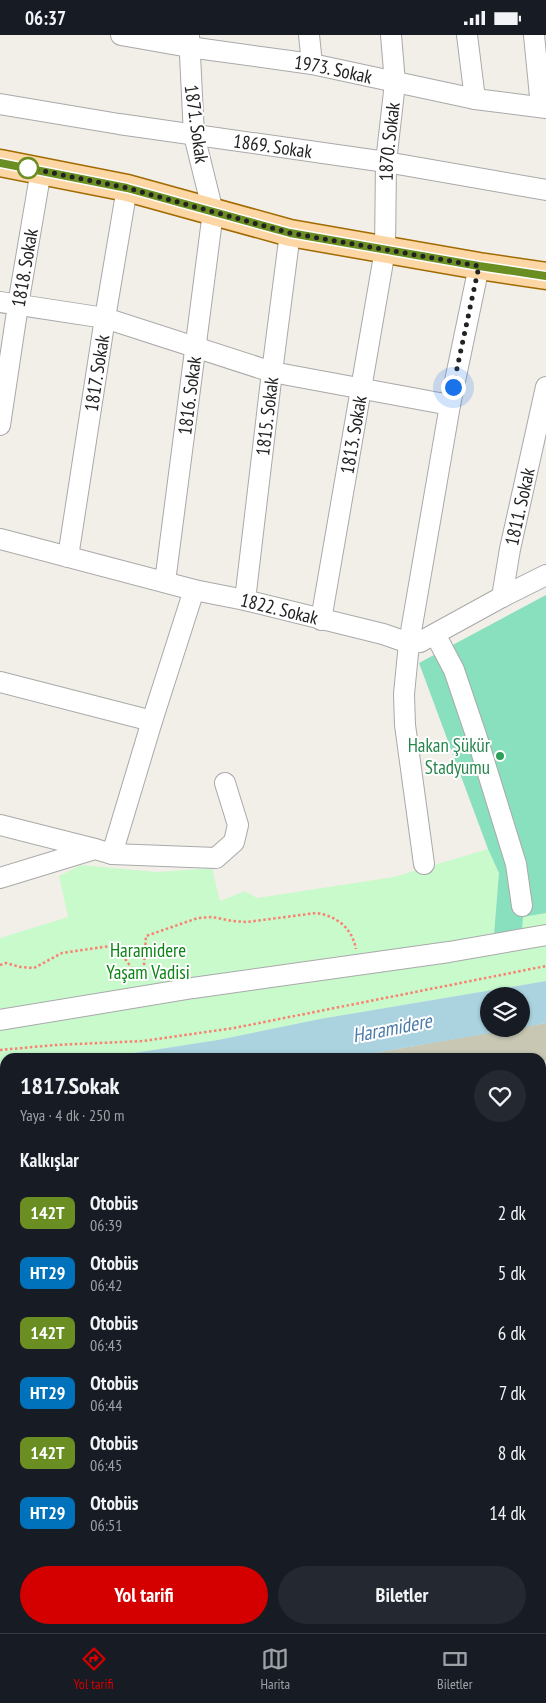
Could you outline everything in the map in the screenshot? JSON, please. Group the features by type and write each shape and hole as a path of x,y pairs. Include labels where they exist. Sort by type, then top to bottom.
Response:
{"main road":[{"path":"0,163 127,188 290,233 546,276"}],"street":[{"name":"1973. Sokak","path":"120,35 189,41 312,64 475,99 544,107"},
{"path":"309,35 312,64"},
{"name":"1870. Sokak","path":"384,250 386,162 395,83 391,35"},
{"path":"467,35 475,99"},
{"path":"534,35 544,107"},
{"name":"1871. Sokak","path":"189,41 194,135 213,211"},
{"name":"1869. Sokak","path":"0,104 194,135 386,162 546,190"},
{"name":"1818. Sokak","path":"0,425 9,303 41,170"},
{"name":"1817. Sokak","path":"68,557 127,188"},
{"name":"1816. Sokak","path":"165,582 213,211"},
{"name":"1815. Sokak","path":"245,600 290,233"},
{"name":"1813. Sokak","path":"321,620 384,250"},
{"path":"424,864 405,725 404,694 409,643 450,405 479,266"},
{"path":"9,303 105,318 195,348 225,355 272,372 450,405"},
{"name":"1811. Sokak","path":"502,597 510,549 546,387"},
{"name":"1822. Sokak","path":"0,539 194,590 245,600 383,634 409,643"},
{"path":"409,643 420,642 546,575"},
{"path":"104,851 152,721 194,590"},
{"path":"435,634 454,670 476,738 516,864 522,907"},
{"path":"0,681 152,721"},
{"path":"0,825 104,851 216,858 234,842 238,825 225,783"},
{"path":"0,878 104,851"},
{"path":"0,1020 193,988 358,965 546,935"}],"path":[{"path":"0,965 6,963 20,967 34,967 62,953 110,946 126,960 143,984 146,936 198,918 212,917 232,921 247,921 316,913 326,915 348,928 354,938 358,965"},
{"path":"0,1050 55,1045 143,1041 234,1028 546,966"}],"shaded area":[{"path":"546,1023 546,1053 374,1053 480,1035 480,1037 530,1037 530,1026"}],"green space":[{"name":"Hakan Şükür Stadyumu","path":"546,595 546,913 523,917 522,930 494,934 499,873 488,849 419,663"},
{"name":"Haramidere Yaşam Vadisi","path":"488,849 499,873 494,934 523,917 546,913 546,981 510,987 480,987 480,992 320,1019 218,1040 134,1053 0,1053 0,938 68,917 59,876 81,865 157,872 212,868 220,901 245,891 257,898 394,877"}],"water":[{"path":"546,981 546,1023 530,1026 530,987 510,987"},
{"name":"Haramidere","path":"480,992 480,1035 374,1053 134,1053 218,1040 320,1019"}],"bus line":[{"name":"142T","path":"0,163 127,188 290,233 546,276"}],"place":[{"name":"Hakan Şükür Stadyumu","path":"500,756"}],"route":[{"path":"28,168 127,188 290,233 479,266 453,387"}]}
